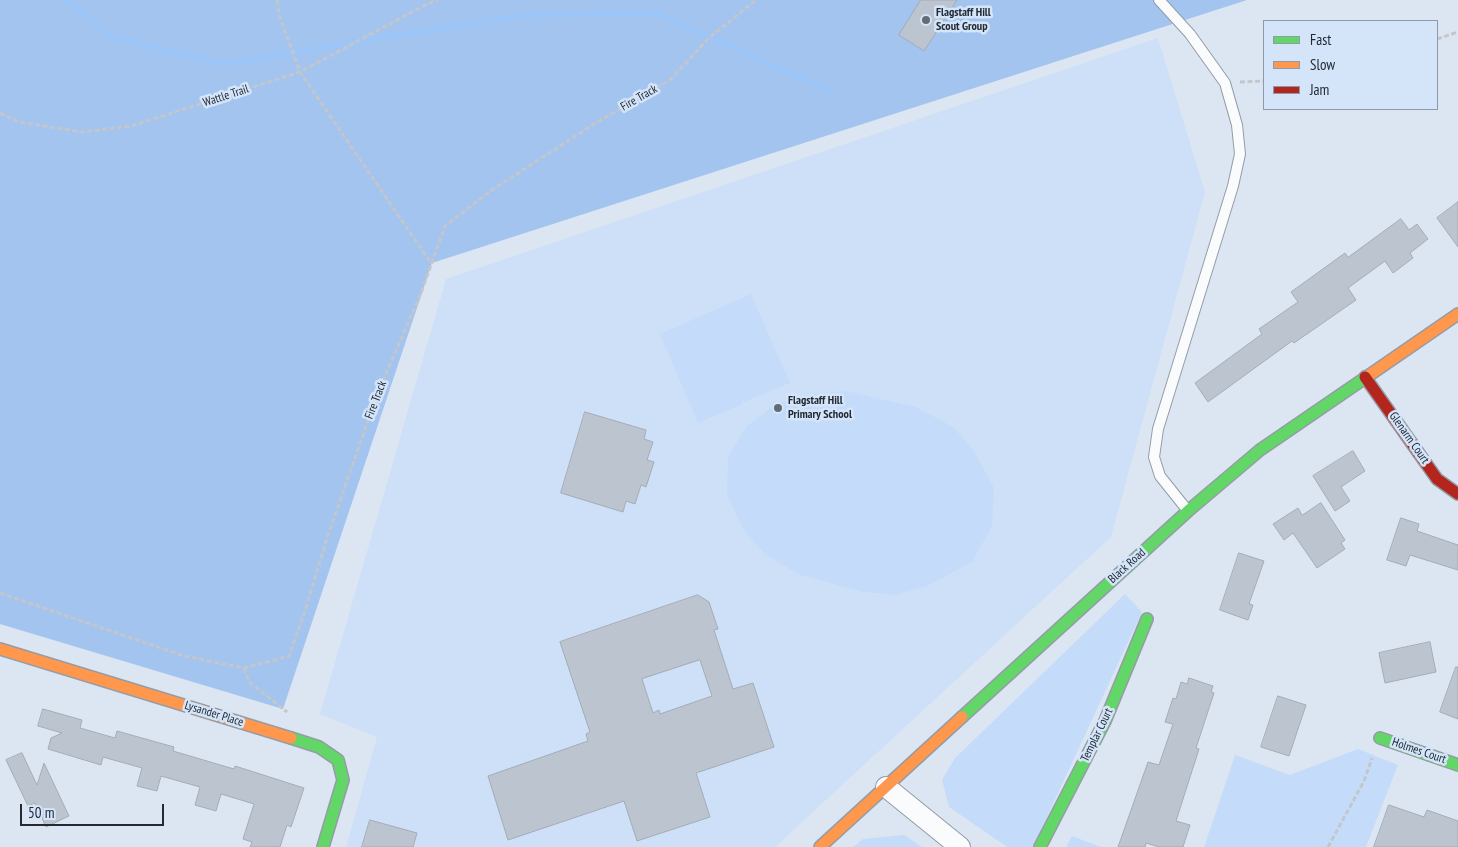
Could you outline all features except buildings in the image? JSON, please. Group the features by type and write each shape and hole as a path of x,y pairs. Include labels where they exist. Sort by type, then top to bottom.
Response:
{"street":[{"name":"Black Road","path":"820,847 1188,510 1260,450 1458,314"},
{"name":"Glenarm Court","path":"1365,377 1437,479 1458,494"},
{"name":"Templar Court","path":"1040,847 1105,721 1147,619"},
{"name":"Lysander Place","path":"0,649 319,747 338,760 343,780 323,847"},
{"name":"Holmes Court","path":"1380,738 1458,765"},
{"path":"886,787 960,847"}],"lane":[{"path":"1159,0 1190,34 1225,83 1237,125 1240,154 1233,186 1158,429 1154,457 1160,476 1188,510"}],"path":[{"path":"277,0 279,16 300,72 432,263"},
{"name":"Wattle Trail","path":"0,113 19,122 82,132 132,126 300,72 427,4 438,0"},
{"name":"Fire Track","path":"0,593 184,656 244,668 289,656 329,532 378,392 421,293 446,226 492,190 594,124 670,80 710,37 756,0"},
{"path":"1438,39 1458,32"},
{"path":"1225,83 1263,81"},
{"path":"244,668 250,682 291,715"},
{"path":"1328,847 1364,781 1380,738"}],"shaded area":[{"path":"0,0 1247,0 432,263 283,709 0,624"},
{"name":"Flagstaff Hill Primary School","path":"1158,38 1205,192 1111,537 775,847 346,847 377,737 320,714 446,279"},
{"path":"751,294 790,383 744,402 741,397 743,404 698,423 660,334"},
{"path":"846,391 916,407 953,427 974,451 994,488 992,526 972,562 927,586 897,595 863,592 800,575 766,555 744,531 727,495 728,457 746,427 776,404 809,394"},
{"path":"1125,594 1142,612 1033,847 1007,847 949,807 942,780 955,758"},
{"path":"1358,749 1398,765 1366,847 1204,847 1235,755 1290,775"},
{"path":"904,835 922,847 853,847 863,839"},
{"path":"1072,836 1101,847 1066,847"}],"waterway":[{"path":"67,0 112,37 222,64 523,15 656,13 828,90"}],"traffic: fast":[{"path":"962,717 1188,511 1260,450 1368,376"},
{"path":"1040,847 1105,721 1147,619"},
{"path":"291,738 319,747 338,760 343,780 323,847"},
{"path":"1380,738 1458,765"}],"traffic: slow":[{"path":"1368,376 1458,314"},
{"path":"0,649 291,738"},
{"path":"820,847 962,717"}],"traffic: jam":[{"path":"1365,377 1437,479 1458,494"}],"place":[{"name":"Flagstaff Hill Scout Group","path":"926,20"},
{"name":"Flagstaff Hill Primary School","path":"778,408"}]}
